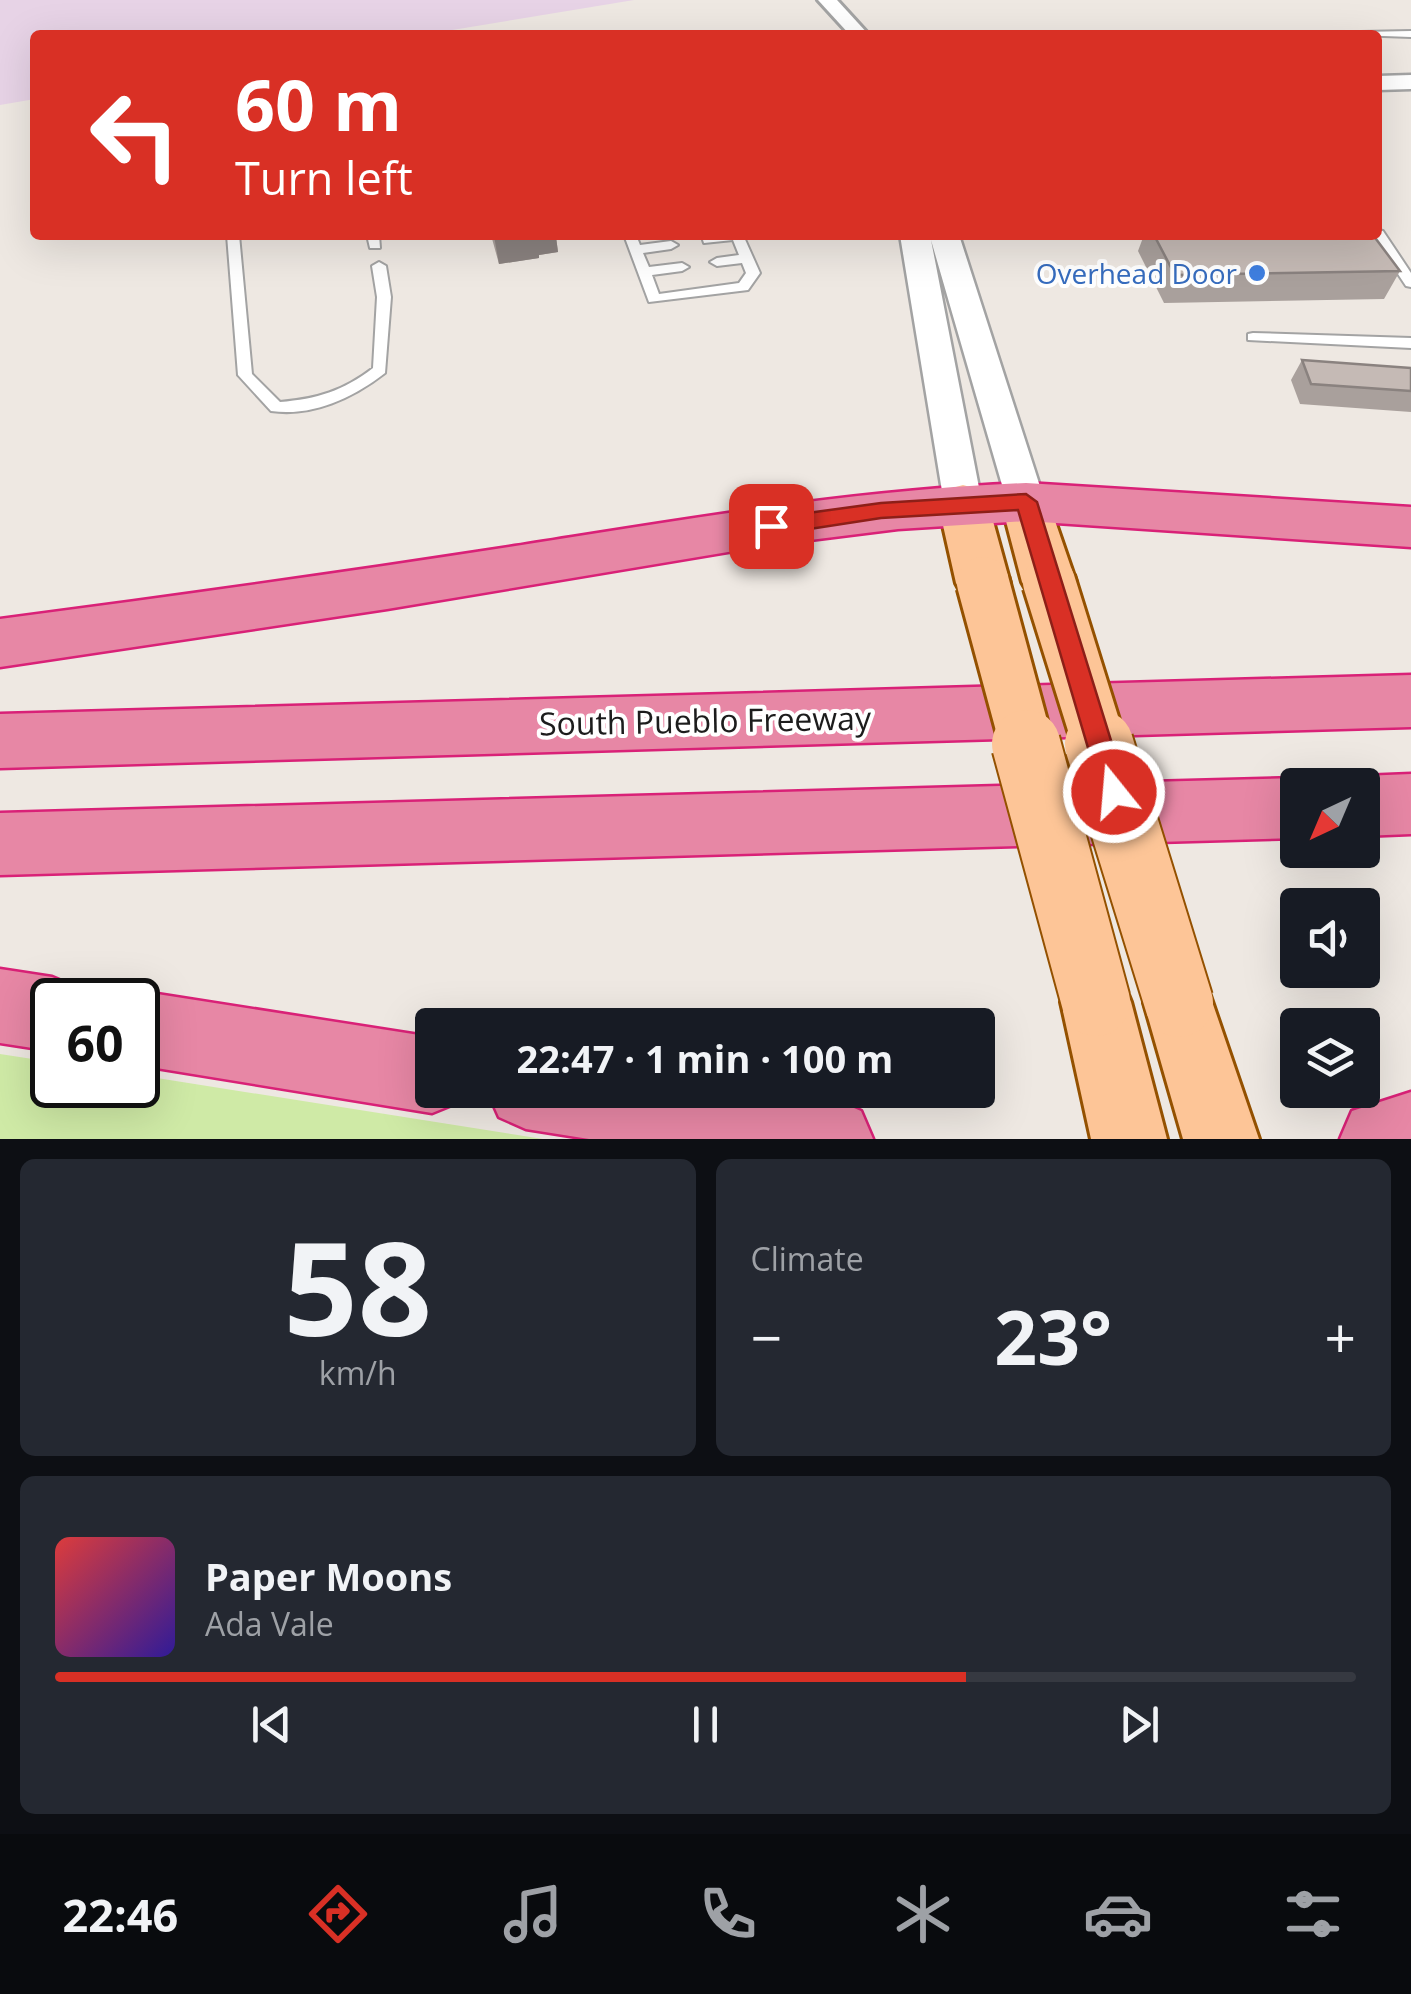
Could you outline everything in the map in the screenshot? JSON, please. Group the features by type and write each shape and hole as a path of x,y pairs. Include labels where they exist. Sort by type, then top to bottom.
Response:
{"highway":[{"path":"0,643 364,592 716,534 963,503 1026,502 1411,528"},
{"name":"South Pueblo Freeway","path":"0,741 1411,701"},
{"path":"1380,805 1411,804"},
{"path":"0,844 1280,808"},
{"path":"0,1006 30,1011"},
{"path":"160,1032 415,1072"},
{"path":"633,1108 800,1136"},
{"path":"1380,1139 1411,1132"}],"main road":[{"path":"1026,502 1221,1139"},
{"path":"963,503 1129,1139"}],"street":[{"path":"827,0 855,30"},
{"path":"1382,83 1411,82"},
{"path":"916,240 963,503"},
{"path":"946,240 1026,502"}],"lane":[{"path":"1382,35 1411,34"},
{"path":"233,240 245,376 276,406 323,404 350,394 380,370 384,297 378,266"},
{"path":"671,245 632,242 654,299 743,287 753,273 739,240"},
{"path":"1382,240 1411,283"},
{"path":"717,262 747,258"},
{"path":"643,272 682,267"},
{"path":"1253,337 1411,343"}],"shaded area":[{"path":"0,0 634,0 452,30 30,30 30,100 0,105"}],"green space":[{"path":"0,1054 30,1059 30,1108 160,1108 160,1078 543,1139 0,1139"}],"building":[{"path":"1157,240 1377,240 1400,271 1175,275"},
{"path":"1302,360 1411,368 1411,391 1311,384"}],"place":[{"name":"Overhead Door","path":"1257,273"}],"route":[{"path":"771,526 881,510 1026,502 1114,792"}]}
